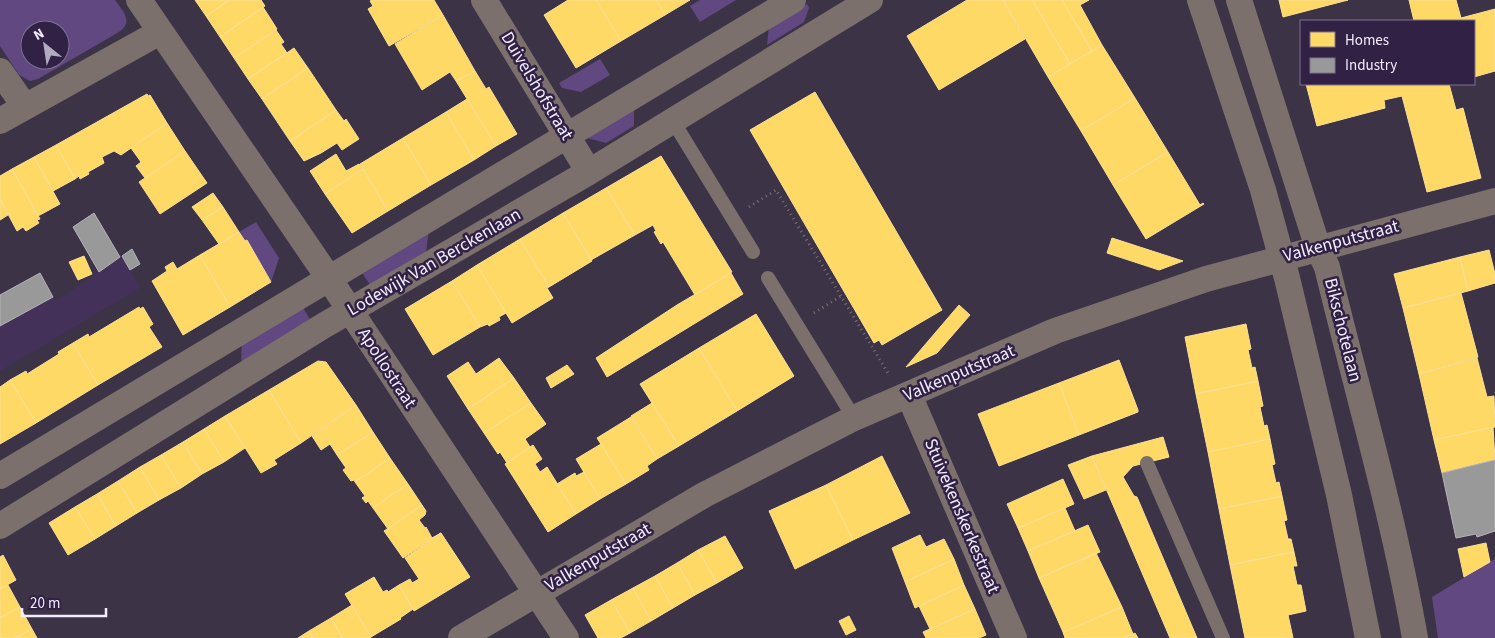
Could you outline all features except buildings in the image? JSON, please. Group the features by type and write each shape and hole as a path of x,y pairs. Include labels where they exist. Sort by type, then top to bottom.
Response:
{"street":[{"name":"Apollostraat","path":"139,0 328,277 566,638"},
{"name":"Duivelshofstraat","path":"484,0 589,172"},
{"path":"0,476 328,277 793,0"},
{"name":"Lodewijk Van Berckenlaan","path":"0,526 350,310 589,172 673,121 839,8 870,0"},
{"path":"1200,0 1263,190 1281,257 1339,495 1368,638"},
{"name":"Bikschotelaan","path":"1239,0 1318,248 1327,267 1382,485 1415,638"},
{"path":"0,121 160,32"},
{"path":"0,72 25,107"},
{"name":"Valkenputstraat","path":"461,638 704,495 854,418 900,387 1206,278 1495,200"},
{"name":"Stuivekenskerkestraat","path":"900,387 1014,638"}],"lane":[{"path":"673,121 753,252"},
{"path":"768,278 854,418"},
{"path":"1147,463 1223,638"}],"path":[{"path":"732,218 776,190 900,387"},
{"path":"796,324 841,296"}],"shaded area":[{"path":"0,0 115,0 126,16 126,24 119,32 70,60 70,20 20,20 20,70 54,70 38,79 30,81 19,75 0,46"},
{"path":"700,0 736,0 700,22 690,6"},
{"path":"807,4 809,8 804,22 767,45 769,26"},
{"path":"600,59 610,75 581,92 562,88 559,83"},
{"path":"634,106 634,126 606,143 587,138"},
{"path":"256,222 279,258 271,282 247,241 239,232"},
{"path":"429,230 426,252 370,285 361,271"},
{"path":"122,256 140,288 0,371 0,295 40,273 56,301"},
{"path":"302,306 311,321 241,363 242,341"},
{"path":"1495,559 1495,638 1438,638 1432,597"}]}
